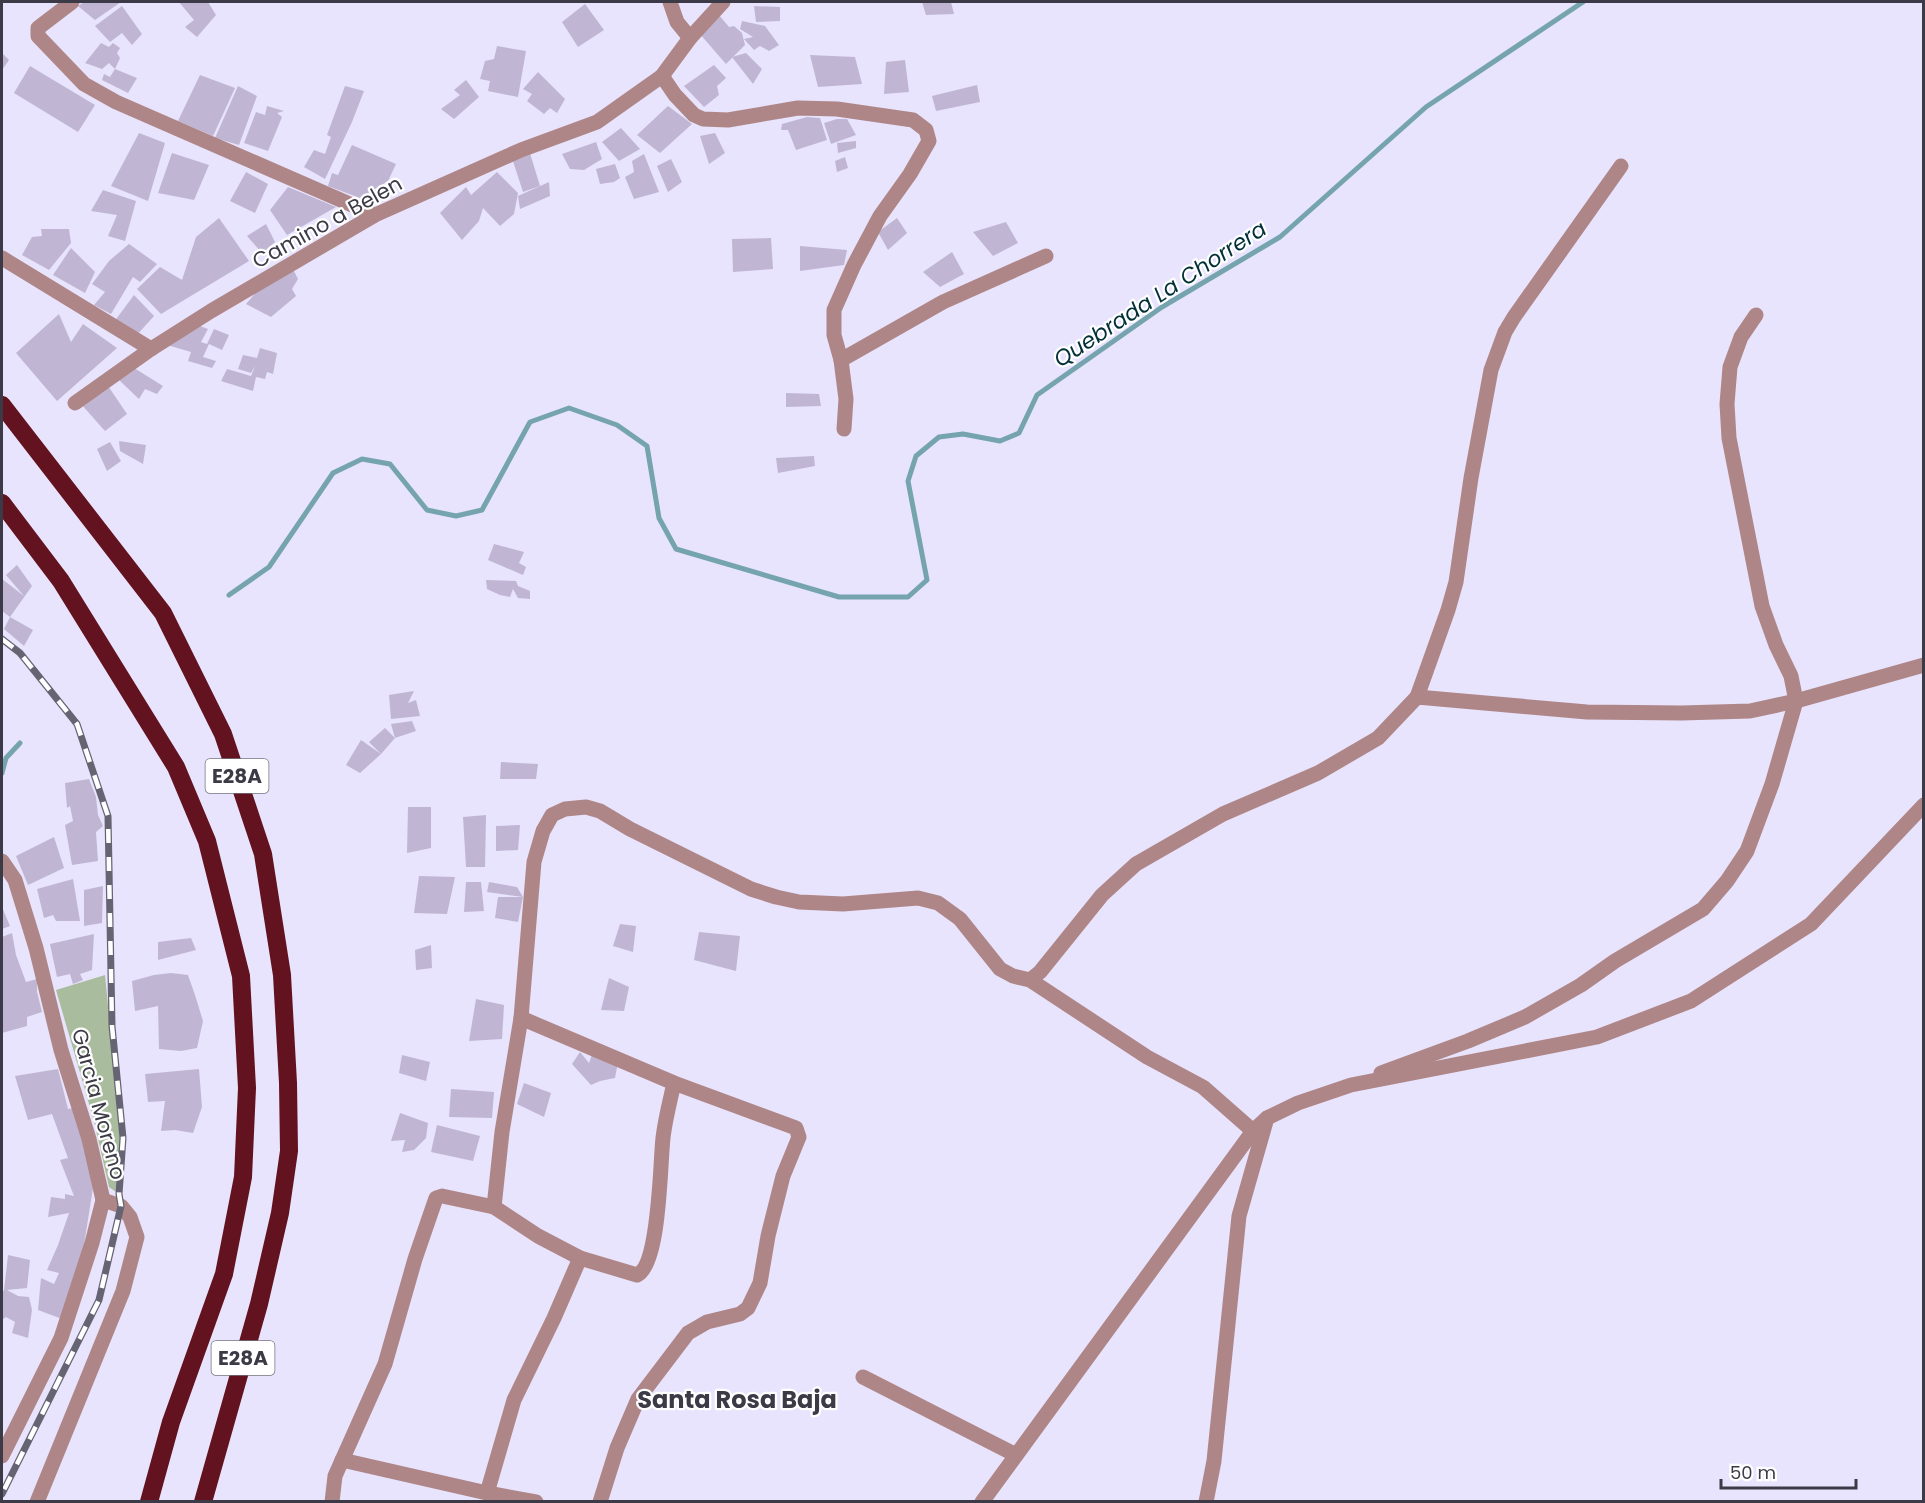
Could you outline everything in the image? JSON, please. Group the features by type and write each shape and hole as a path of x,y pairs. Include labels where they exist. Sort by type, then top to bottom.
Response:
{"highway":[{"name":"E28A","path":"2,405 163,613 223,734 263,854 282,975 289,1151 280,1213 259,1304 203,1502"},
{"name":"E28A","path":"2,502 61,581 176,766 207,841 241,976 247,1088 243,1177 224,1275 171,1422 149,1502"}],"street":[{"path":"72,2 38,28 37,32 38,36 84,84 116,102 375,215"},
{"path":"670,2 677,21 690,38"},
{"name":"Camino a Belen","path":"75,403 211,311 375,215 521,150 597,122 662,76 690,38 723,2"},
{"path":"662,76 675,95 694,115 703,119 728,120 798,108 837,109 913,120 926,130 929,141 910,174 880,216 854,265 834,310 834,335 841,360 846,399 844,429"},
{"path":"1030,980 1040,972 1102,895 1136,864 1223,814 1318,773 1378,738 1417,696 1456,582 1471,478 1491,370 1505,332 1621,166"},
{"path":"841,360 943,302 1046,256"},
{"path":"2,258 152,349"},
{"path":"982,1502 1253,1131 1267,1118 1298,1103 1468,1041 1524,1017 1581,985 1615,961 1703,909 1727,881 1747,851 1772,784 1796,701 1791,676 1776,645 1762,606 1729,438 1727,404 1730,367 1741,336 1756,315"},
{"path":"1417,696 1587,712 1682,714 1750,711 1796,701 1923,665"},
{"path":"1351,1085 1597,1037 1690,1001 1811,924 1923,805"},
{"path":"494,1207 502,1132 521,1018 534,862 543,831 552,815 565,809 586,807 600,811 630,829 751,889 776,897 799,902 843,903 918,897 938,903 960,919 1000,969 1013,976 1030,980 1147,1057 1203,1087 1253,1131"},
{"name":"Garcia Moreno","path":"2,861 15,880 36,948 61,1050 89,1139 103,1200 92,1243 61,1338 2,1456"},
{"path":"521,1018 674,1083 796,1128 799,1137 783,1176 768,1236 760,1283 748,1308 740,1314 707,1322 688,1333 638,1399 617,1448 600,1502"},
{"path":"332,1502 336,1476 342,1460 385,1364 415,1259 436,1198 442,1196 494,1207 538,1236 580,1258 637,1275 643,1273 648,1264 661,1184 663,1137 674,1083"},
{"path":"1206,1502 1214,1461 1239,1216 1267,1118"},
{"path":"37,1502 123,1291 137,1237 130,1217 121,1206 103,1200"},
{"path":"487,1493 514,1400 580,1258"},
{"path":"862,1377 1016,1455"},
{"path":"342,1460 536,1502"}],"green space":[{"path":"105,975 121,1137 120,1182 117,1181 119,1194 109,1187 94,1121 56,990"}],"building":[{"path":"84,2 121,2 95,20 78,6"},
{"path":"179,2 208,2 216,15 197,37 185,27 194,20"},
{"path":"922,2 951,2 954,14 926,15"},
{"path":"585,4 604,30 578,47 562,22"},
{"path":"122,6 142,34 132,45 122,33 110,42 95,26"},
{"path":"754,6 780,7 780,21 756,22"},
{"path":"719,15 729,27 734,26 742,33 745,45 726,64 699,33"},
{"path":"742,21 765,26 779,45 769,51 760,46 754,50 744,39 753,37 740,29"},
{"path":"101,43 109,47 113,43 120,48 117,53 120,58 115,69 109,63 102,69 85,63"},
{"path":"497,46 526,51 518,97 488,91 490,81 480,79 485,61 494,59"},
{"path":"2,53 9,60 2,70"},
{"path":"746,53 762,69 753,84 732,57"},
{"path":"810,55 855,57 862,84 818,87"},
{"path":"905,60 909,92 884,94 886,62"},
{"path":"714,65 726,78 717,86 719,95 704,107 684,86"},
{"path":"30,66 95,105 78,132 14,93"},
{"path":"115,69 137,78 128,93 102,80 104,74 110,77"},
{"path":"538,72 565,99 557,113 550,108 544,114 527,101 532,94 523,89"},
{"path":"200,75 235,88 213,136 178,121"},
{"path":"466,80 479,97 454,119 441,109 460,95 454,90"},
{"path":"977,85 980,102 936,111 932,96"},
{"path":"238,86 257,96 239,145 215,138"},
{"path":"345,86 364,91 325,179 304,167 314,150 325,154 331,137 327,135"},
{"path":"267,106 284,111 277,113 282,117 268,151 244,143 256,112 265,115"},
{"path":"668,106 692,124 660,153 637,135"},
{"path":"807,117 820,118 827,140 796,150 788,130 781,130 782,124"},
{"path":"847,119 856,135 831,144 824,123"},
{"path":"621,128 640,149 619,161 602,142"},
{"path":"139,133 165,143 148,201 111,186"},
{"path":"715,133 725,153 709,164 700,136"},
{"path":"856,141 856,148 838,153 837,143"},
{"path":"596,142 602,159 584,170 570,169 562,154"},
{"path":"352,145 396,164 388,181 360,198 328,186 332,173 338,175"},
{"path":"529,150 540,186 523,192 512,158"},
{"path":"172,153 209,165 194,200 158,193"},
{"path":"644,154 659,192 634,199 625,177 634,172 632,161"},
{"path":"845,157 848,168 837,172 835,161"},
{"path":"671,159 682,182 668,192 657,166"},
{"path":"615,164 620,178 614,182 600,184 596,169"},
{"path":"246,172 268,184 255,213 230,201"},
{"path":"497,172 518,193 514,214 500,226 483,208 479,221 462,240 440,213 466,187 471,195"},
{"path":"549,182 550,196 520,209 518,196"},
{"path":"288,187 336,207 287,235 270,210"},
{"path":"103,190 136,201 125,241 108,236 117,215 91,211"},
{"path":"219,218 249,261 161,314 137,289 160,267 182,280 196,237"},
{"path":"897,218 907,233 888,250 878,232"},
{"path":"1006,222 1018,243 993,256 973,232"},
{"path":"266,224 275,242 262,253 247,236"},
{"path":"41,229 69,229 71,243 49,270 22,255 32,237 42,236"},
{"path":"771,238 773,269 733,272 732,239"},
{"path":"129,244 157,264 140,282 133,277 111,314 94,305 105,292 92,284 109,261"},
{"path":"800,246 847,250 844,265 800,271"},
{"path":"71,248 95,272 85,293 53,275"},
{"path":"952,252 964,274 940,287 923,272"},
{"path":"293,269 298,279 292,289 296,296 271,317 246,304 264,283"},
{"path":"134,295 154,316 136,336 114,322"},
{"path":"59,314 71,342 83,324 117,348 57,401 16,353"},
{"path":"192,323 208,329 201,342 207,344 214,329 229,335 222,350 209,344 203,357 216,361 212,368 188,361 191,352 167,345"},
{"path":"260,348 277,353 273,374 267,372 265,379 256,377 253,391 221,381 227,369 251,376 255,366 251,373 238,369 243,355 257,358"},
{"path":"131,366 163,386 157,394 145,389 139,399 118,379"},
{"path":"106,383 127,414 105,431 81,404"},
{"path":"786,393 819,394 821,406 786,407"},
{"path":"119,441 146,445 143,464 120,451"},
{"path":"110,442 121,461 107,471 97,449"},
{"path":"814,456 815,466 778,473 776,458"},
{"path":"494,544 524,552 519,563 526,567 523,575 488,560"},
{"path":"17,565 32,586 10,617 2,611 2,579 24,596 6,575"},
{"path":"486,580 516,581 518,586 530,591 530,599 518,598 513,589 510,597 500,595 487,589"},
{"path":"10,617 33,630 24,646 4,629"},
{"path":"414,691 408,703 416,700 420,716 391,719 389,695"},
{"path":"412,721 416,731 395,738 391,724"},
{"path":"385,728 395,738 381,754 369,742"},
{"path":"361,740 381,754 360,773 346,765"},
{"path":"501,762 538,764 536,779 500,779"},
{"path":"89,779 103,826 96,832 98,861 72,865 65,825 73,821 70,806 67,808 65,783"},
{"path":"408,807 431,807 431,848 407,853"},
{"path":"486,815 485,867 466,867 463,817"},
{"path":"520,825 518,850 496,851 496,826"},
{"path":"54,837 64,868 28,885 16,856"},
{"path":"419,876 455,877 447,914 414,913"},
{"path":"73,879 80,921 56,921 53,915 44,918 37,889"},
{"path":"466,882 481,882 484,911 464,912"},
{"path":"489,882 517,887 523,897 487,892"},
{"path":"103,886 102,923 84,926 84,890"},
{"path":"498,897 523,897 518,922 495,918"},
{"path":"2,907 10,926 2,929"},
{"path":"620,924 636,926 633,952 613,946"},
{"path":"699,932 740,936 736,971 694,960"},
{"path":"12,933 16,955 26,982 37,979 37,992 42,1012 27,1017 27,1026 2,1033 2,937"},
{"path":"94,934 92,970 80,974 83,980 73,984 70,974 57,977 50,944"},
{"path":"191,938 196,950 158,960 158,942"},
{"path":"431,945 432,968 416,970 415,950"},
{"path":"171,973 188,975 195,995 203,1021 197,1048 181,1051 159,1049 158,1006 135,1011 132,981"},
{"path":"609,978 629,987 624,1011 601,1010"},
{"path":"476,999 504,1005 502,1039 469,1041"},
{"path":"594,1049 618,1062 615,1078 591,1085 572,1064 580,1052 589,1063"},
{"path":"402,1055 430,1062 426,1081 399,1073"},
{"path":"58,1069 68,1109 73,1108 93,1188 83,1251 62,1319 38,1310 41,1278 54,1284 59,1273 47,1270 69,1213 48,1217 51,1197 65,1199 65,1194 74,1196 60,1160 68,1158 52,1114 28,1120 15,1076"},
{"path":"199,1069 202,1107 193,1133 175,1130 161,1131 165,1101 148,1102 145,1074"},
{"path":"524,1083 551,1093 544,1117 517,1104"},
{"path":"451,1089 494,1092 492,1118 449,1117"},
{"path":"400,1113 428,1123 426,1138 414,1150 402,1152 405,1140 391,1141"},
{"path":"437,1125 480,1136 473,1161 431,1152"},
{"path":"8,1255 30,1260 27,1288 7,1290 18,1296 29,1297 32,1310 28,1338 12,1333 15,1322 6,1317 2,1320 2,1290 4,1291"}],"waterway":[{"name":"Quebrada La Chorrera","path":"229,595 269,567 333,473 362,459 390,464 427,510 456,516 482,510 530,422 569,408 617,425 647,446 659,518 676,549 839,597 908,597 927,580 908,481 916,456 939,437 963,434 1000,441 1019,433 1037,395 1162,307 1280,237 1426,107 1583,2"},
{"name":"Quebrada La Chorrera","path":"2,773 6,758 20,743"}],"railway":[{"path":"2,639 20,653 77,724 108,816 112,1026 123,1138 119,1194 121,1206 99,1300 2,1494"}],"district":[{"name":"Santa Rosa Baja","path":"737,1399"}]}
